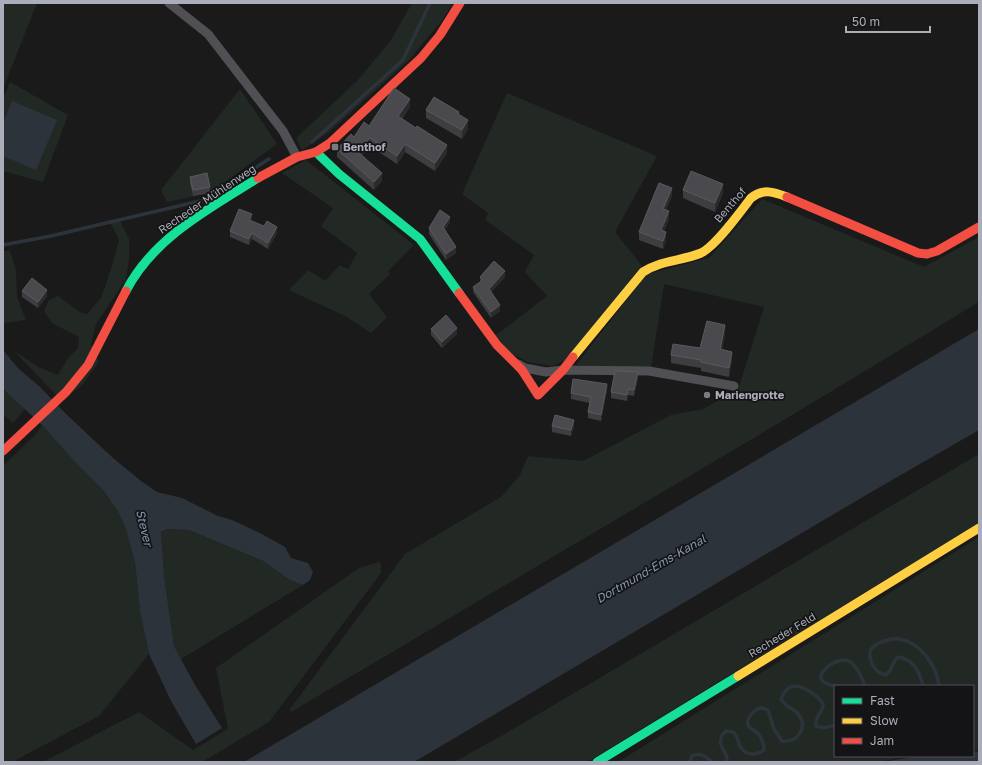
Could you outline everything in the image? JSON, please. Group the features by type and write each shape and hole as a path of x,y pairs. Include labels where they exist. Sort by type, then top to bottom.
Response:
{"street":[{"path":"169,3 208,34 283,131 297,157"},
{"name":"Recheder Mühlenweg","path":"3,451 66,392 88,365 129,285 161,244 210,208 262,176 297,157 316,152 330,143 421,58 440,35 460,3"},
{"name":"Benthof","path":"316,152 339,174 420,239 504,354 516,363 538,395 563,370 643,272 650,266 658,263 693,257 704,252 711,247 757,192 775,192 918,253 927,254 937,250 979,227"},
{"path":"516,363 525,368 546,372 563,370 649,371 734,386"},
{"name":"Recheder Feld","path":"597,762 979,528"}],"shaded area":[{"path":"3,3 37,3 3,89"},
{"path":"412,3 453,3 443,19 409,60 329,132 302,150 296,138 358,80 391,40"},
{"path":"10,82 68,115 43,182 3,171 3,99"},
{"path":"240,89 277,144 210,193 167,202 161,190"},
{"path":"507,93 657,156 615,232 643,267 565,360 553,366 528,362 509,352 495,336 547,296 525,272 534,255 485,220 488,213 462,194"},
{"path":"306,160 414,245 388,271 390,274 369,294 387,317 371,333 347,317 289,290 308,270 325,281 340,265 348,269 357,253 321,226 333,208 282,173"},
{"path":"762,199 924,267 979,237 979,302 779,423 291,712 290,709 405,554 501,497 520,475 528,456 583,461 671,415 703,409 738,390 764,307 664,284 651,368 576,365 647,274 709,258"},
{"path":"109,220 120,221 129,239 129,259 126,279 96,324 91,344 99,362 82,385 62,401 14,351 40,368 58,375 68,358 78,348 79,337 52,323 44,311 49,300 58,296 80,312 87,314 101,298 119,240"},
{"path":"3,251 10,251 16,270 17,297 26,320 3,323"},
{"path":"3,389 25,409 13,423 3,414"},
{"path":"42,425 75,462 103,490 117,510 125,526 135,562 140,611 149,654 99,716 12,762 3,762 3,466 36,434"},
{"path":"979,454 979,523 587,762 454,762 503,735"},
{"path":"167,529 189,530 263,561 290,580 303,585 181,659 174,646 164,574 161,532"},
{"path":"979,537 979,751 974,751 974,685 834,685 834,757 906,757 878,762 618,762"},
{"path":"379,562 381,564 381,573 269,722 202,762 43,762 139,712 193,750 228,729 216,668 359,568"}],"water":[{"path":"12,101 57,120 36,170 3,156 3,124"},
{"name":"Dortmund-Ems-Kanal","path":"979,329 979,430 414,762 244,762"},
{"name":"Stever","path":"3,350 18,368 40,387 66,414 113,458 141,481 157,492 182,498 218,516 232,520 260,533 285,547 291,558 308,563 313,572 310,580 303,585 290,580 263,561 189,530 167,529 161,532 164,575 174,646 195,685 222,728 196,744 171,701 149,654 140,611 135,562 125,526 117,510 103,490 75,462 42,425 3,389"},
{"path":"974,752 979,752 979,762 882,762 913,757 974,757"}],"building":[{"path":"394,88 410,99 398,116 447,145 435,163 405,144 397,156 370,138 358,152 382,173 374,182 337,149 351,134 354,137 364,122 369,126"},
{"path":"434,97 459,112 458,114 468,120 462,130 426,110"},
{"path":"691,171 723,184 715,203 683,190"},
{"path":"207,173 210,187 193,190 190,177"},
{"path":"659,183 672,188 663,209 669,211 661,230 666,232 663,241 639,232"},
{"path":"239,209 252,214 249,220 264,226 267,221 277,227 268,243 252,233 249,239 230,231"},
{"path":"440,210 450,217 443,227 456,247 446,254 429,228"},
{"path":"494,261 505,271 489,289 500,305 491,312 473,287 483,280 480,277"},
{"path":"32,278 47,290 38,302 22,291"},
{"path":"446,315 457,328 442,342 431,329"},
{"path":"707,321 725,325 720,349 732,352 729,368 701,362 701,360 671,355 673,344 700,348"},
{"path":"615,371 638,372 634,390 628,389 627,395 611,392"},
{"path":"573,379 607,384 601,415 588,412 591,397 571,393"},
{"path":"555,415 574,420 571,430 552,426"}],"waterway":[{"path":"312,142 403,60 430,3"},
{"path":"3,245 51,236 204,200 269,159"},
{"path":"923,685 918,671 912,663 903,658 898,657 886,675 880,673 872,663 870,655 871,649 887,640 899,639 907,641 926,656 935,671 939,685"},
{"path":"834,686 822,680 821,675 828,666 845,660 855,666 860,674 864,685"},
{"path":"727,762 726,754 721,744 722,736 726,731 734,733 737,737 739,745 745,752 754,754 764,750 763,742 760,737 748,725 748,720 759,708 768,710 774,729 782,741 792,740 800,734 802,725 799,715 784,704 781,699 786,690 792,686 798,686 807,690 816,695 822,702 823,707 816,719 816,726 823,728 834,725"},
{"path":"690,762 692,756 698,754 705,756 712,762"}],"traffic: fast":[{"path":"316,152 339,174 420,239 459,293"},
{"path":"126,291 137,272 151,255 167,240 202,213 258,178"},
{"path":"597,762 738,676"}],"traffic: slow":[{"path":"573,357 643,272 657,265 694,256 707,249 721,236 755,195 769,192 787,197"},
{"path":"738,676 979,528"}],"traffic: jam":[{"path":"258,178 297,157 316,152 330,143 421,58 440,35 460,3"},
{"path":"787,197 918,253 927,254 937,251 979,227"},
{"path":"3,451 66,392 88,365 126,291"},
{"path":"459,293 497,345 522,370 538,395 563,370 573,357"}],"place":[{"name":"Benthof","path":"335,147"},
{"name":"Mariengrotte","path":"707,395"}]}
